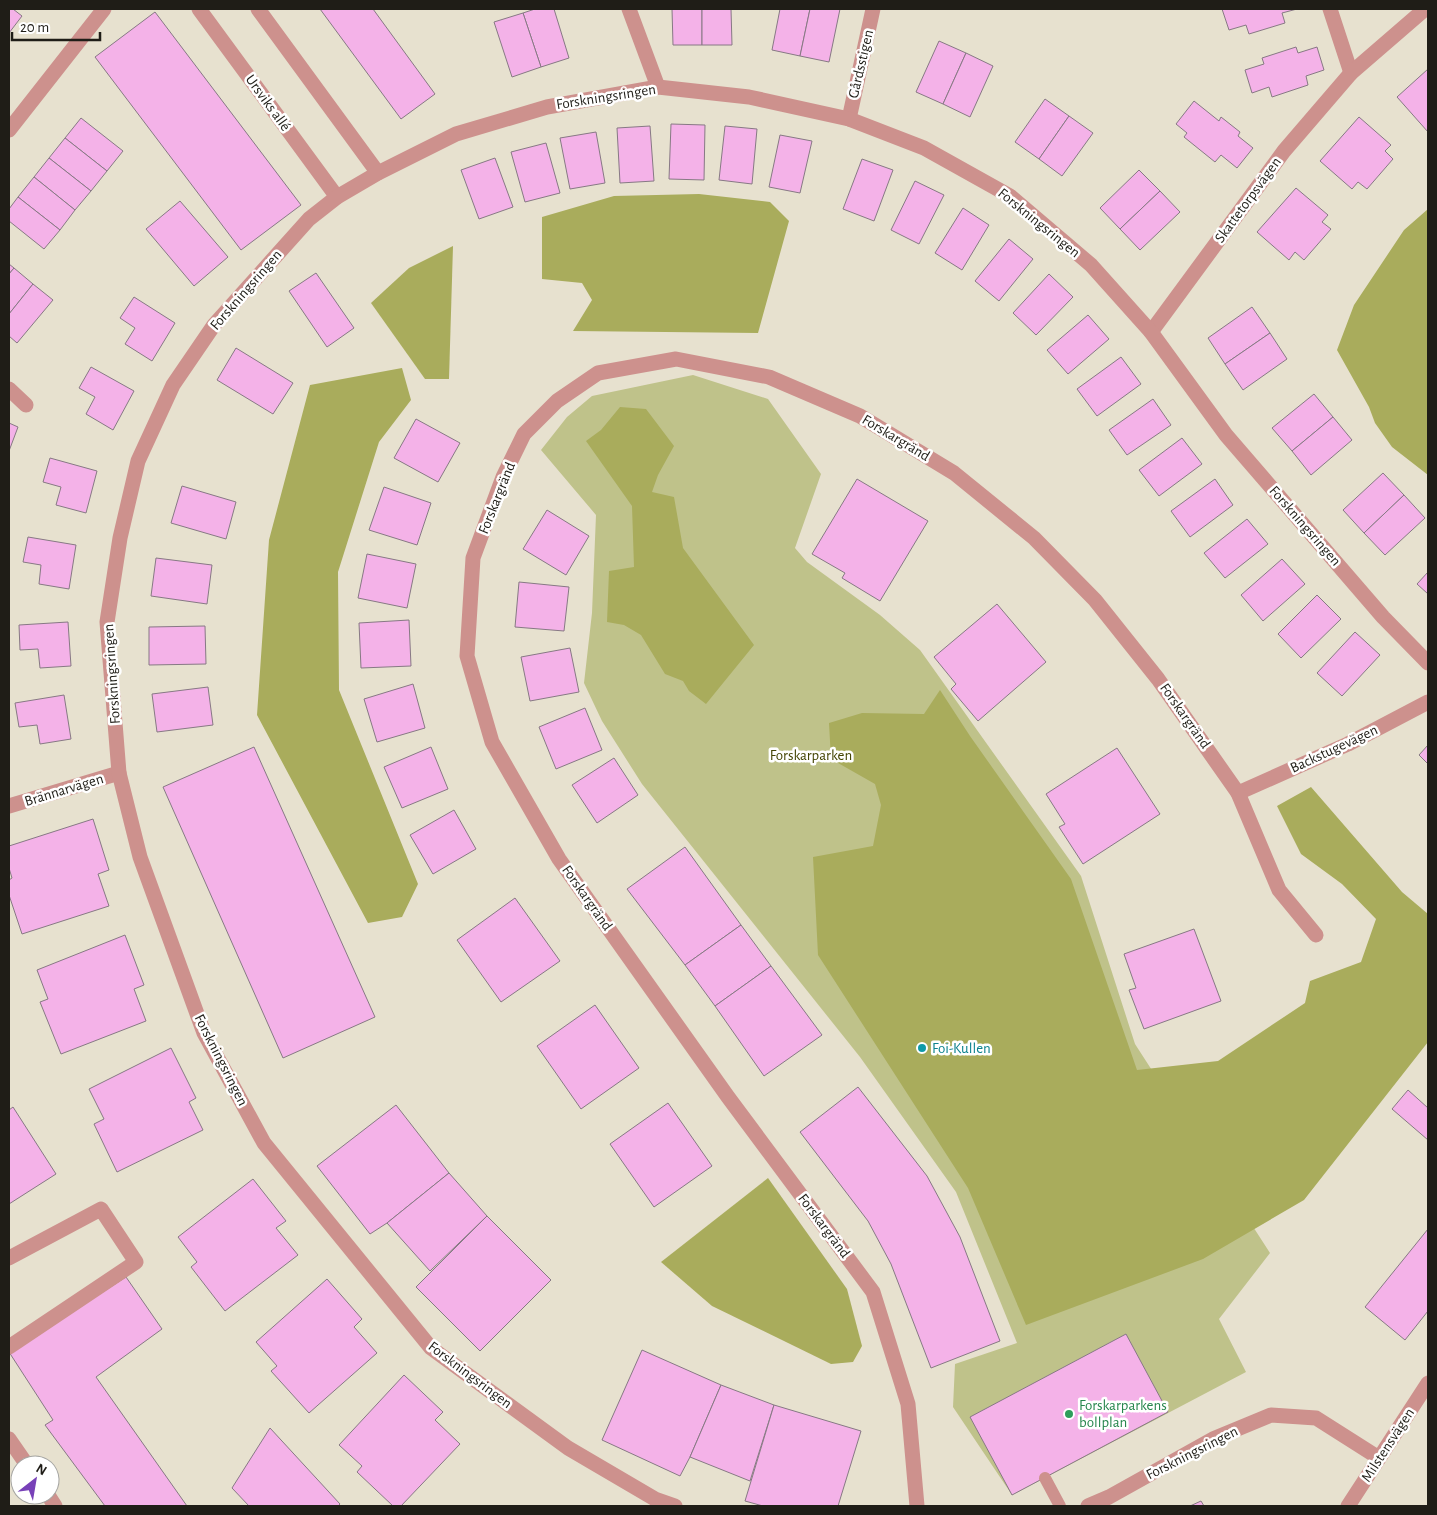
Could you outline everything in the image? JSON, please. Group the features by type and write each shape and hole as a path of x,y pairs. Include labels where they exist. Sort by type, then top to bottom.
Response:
{"street":[{"path":"9,130 104,9"},
{"name":"Ursviks allé","path":"199,9 338,197"},
{"path":"258,9 378,173"},
{"path":"629,9 658,87"},
{"name":"Gårdsstigen","path":"849,118 873,9"},
{"path":"1330,9 1351,73"},
{"name":"Skattetorpsvägen","path":"1151,332 1284,150 1351,73 1425,9"},
{"name":"Forskningsringen","path":"674,1506 655,1499 568,1448 430,1348 264,1143 204,1033 140,857 120,773 107,622 120,538 138,462 173,385 214,325 309,219 338,197 378,173 456,134 547,107 658,87 748,97 849,118 924,148 1010,196 1090,265 1151,332 1226,435 1384,617 1428,663"},
{"name":"Forskargränd","path":"917,1506 908,1404 873,1292 728,1097 559,859 492,742 468,656 473,558 503,477 524,434 557,401 598,373 676,360 769,377 860,416 954,473 1034,538 1095,600 1158,679 1238,793 1279,890 1316,935"},
{"path":"9,389 26,405"},
{"name":"Backstugevägen","path":"1238,793 1348,744 1428,702"},
{"name":"Brännarvägen","path":"9,806 120,773"},
{"path":"9,1258 101,1209 136,1262 9,1346"},
{"name":"Milstensvägen","path":"1348,1506 1428,1383"},
{"name":"Forskningsringen","path":"1088,1506 1109,1497 1213,1439 1270,1415 1316,1418 1379,1458"},
{"path":"9,1438 20,1455"}],"lane":[{"path":"1045,1478 1060,1506"}],"green space":[{"path":"699,194 770,202 789,221 758,333 573,331 592,300 582,283 542,279 542,217 614,196"},
{"path":"1428,209 1428,475 1392,447 1375,423 1369,407 1337,350 1354,305 1404,230"},
{"path":"453,246 449,379 425,379 371,303 409,268"},
{"path":"402,368 411,400 379,442 338,572 339,690 418,884 402,917 368,923 257,715 269,540 310,385"},
{"name":"Forskarparken","path":"693,375 768,399 821,474 795,548 807,562 880,615 920,650 1081,876 1135,1044 1270,1253 1219,1319 1246,1372 1012,1495 953,1407 955,1364 1017,1343 956,1192 860,1057 642,784 602,721 584,683 592,613 596,515 541,450 567,417 592,396"},
{"path":"620,407 646,409 674,446 658,475 652,492 674,497 683,548 754,645 706,704 689,691 683,681 665,674 641,635 624,625 607,622 609,571 634,567 632,506 586,441 601,430"},
{"path":"940,690 970,736 1071,879 1137,1070 1218,1061 1305,1003 1310,981 1361,962 1376,919 1342,884 1301,854 1277,806 1311,787 1402,892 1428,914 1428,1042 1304,1200 1203,1259 1026,1325 968,1188 818,955 813,857 873,846 881,805 875,784 831,759 829,723 862,713 924,714"},
{"path":"768,1178 847,1289 862,1346 853,1362 831,1364 712,1306 661,1262"}],"building":[{"path":"9,9 13,9 22,16 9,33"},
{"path":"320,9 373,9 435,94 401,119"},
{"path":"535,9 554,9 569,58 541,67 523,13"},
{"path":"672,9 702,9 702,45 673,45"},
{"path":"702,9 731,9 732,45 702,45"},
{"path":"780,9 810,9 800,56 772,50"},
{"path":"810,9 840,9 829,62 800,56"},
{"path":"1222,9 1297,9 1282,13 1285,23 1249,34 1246,25 1229,30"},
{"path":"155,12 301,205 241,250 95,57"},
{"path":"523,13 541,67 512,77 494,22"},
{"path":"939,41 966,53 943,104 916,92"},
{"path":"1296,47 1298,53 1317,47 1324,70 1306,76 1308,85 1272,97 1269,87 1252,93 1245,70 1264,64 1262,58"},
{"path":"966,53 993,66 970,117 943,104"},
{"path":"1428,69 1428,132 1397,97"},
{"path":"1045,99 1069,116 1039,159 1015,142"},
{"path":"1194,101 1219,121 1221,117 1240,132 1238,136 1253,148 1237,168 1221,155 1215,162 1184,137 1187,133 1176,124"},
{"path":"1069,116 1093,133 1062,176 1039,159"},
{"path":"1359,117 1391,145 1385,151 1393,159 1367,189 1358,182 1352,189 1320,161"},
{"path":"81,118 123,151 107,171 65,138"},
{"path":"671,124 705,125 704,180 669,179"},
{"path":"650,126 654,181 620,183 617,128"},
{"path":"725,126 757,129 752,184 719,180"},
{"path":"596,132 605,183 570,189 560,138"},
{"path":"780,135 812,141 800,193 769,187"},
{"path":"65,138 107,171 91,191 49,158"},
{"path":"546,143 560,193 525,202 511,152"},
{"path":"49,158 91,191 75,210 34,177"},
{"path":"495,158 513,207 479,219 461,170"},
{"path":"862,159 893,170 874,221 843,209"},
{"path":"1139,170 1160,191 1120,229 1100,208"},
{"path":"34,177 75,210 60,230 18,197"},
{"path":"915,181 944,195 919,244 891,230"},
{"path":"1296,188 1328,215 1322,222 1331,229 1304,260 1295,252 1289,260 1257,232"},
{"path":"1160,191 1180,212 1140,250 1120,229"},
{"path":"18,197 60,230 44,249 9,221 9,209"},
{"path":"180,201 228,257 194,286 146,229"},
{"path":"963,208 989,225 962,270 935,253"},
{"path":"1009,239 1033,259 999,301 975,281"},
{"path":"9,264 14,268 9,274"},
{"path":"14,268 33,284 9,314 9,274"},
{"path":"316,273 354,328 327,347 289,291"},
{"path":"1049,274 1073,297 1036,335 1013,313"},
{"path":"33,284 53,300 17,343 9,336 9,314"},
{"path":"134,297 175,323 152,361 125,344 135,328 120,318"},
{"path":"1252,307 1270,333 1225,364 1208,338"},
{"path":"1088,315 1109,339 1068,374 1047,350"},
{"path":"1270,333 1287,359 1243,390 1225,364"},
{"path":"236,348 293,383 273,414 217,380"},
{"path":"1121,357 1141,384 1097,416 1077,389"},
{"path":"91,367 134,391 113,430 86,414 95,397 79,388"},
{"path":"1314,394 1333,417 1292,451 1272,428"},
{"path":"1153,399 1171,425 1127,455 1109,430"},
{"path":"1333,417 1352,440 1311,475 1292,451"},
{"path":"416,419 460,443 438,482 394,458"},
{"path":"9,423 18,427 9,451"},
{"path":"1182,438 1202,464 1159,496 1139,470"},
{"path":"50,458 97,471 86,513 56,505 61,487 43,482"},
{"path":"1383,473 1404,495 1364,533 1343,510"},
{"path":"857,479 928,521 880,601 842,578 845,573 812,554"},
{"path":"1215,479 1233,505 1190,537 1171,511"},
{"path":"182,486 236,502 226,539 171,523"},
{"path":"384,487 431,503 417,545 369,530"},
{"path":"1404,495 1425,518 1385,555 1364,533"},
{"path":"547,510 589,536 566,575 523,549"},
{"path":"1247,519 1268,544 1225,578 1204,553"},
{"path":"28,537 76,545 69,589 39,584 41,565 23,562"},
{"path":"367,554 416,564 407,608 358,598"},
{"path":"156,558 212,565 207,604 151,596"},
{"path":"1282,559 1305,584 1263,621 1241,595"},
{"path":"1428,572 1428,594 1417,584"},
{"path":"519,582 569,587 564,631 515,627"},
{"path":"1317,595 1341,619 1301,658 1278,634"},
{"path":"997,604 1046,662 978,721 951,689 956,684 934,657"},
{"path":"409,620 411,666 361,668 359,623"},
{"path":"68,622 71,666 40,668 38,649 20,650 19,625"},
{"path":"205,626 206,664 149,665 149,627"},
{"path":"1355,632 1380,655 1342,696 1317,673"},
{"path":"570,648 579,692 530,701 521,657"},
{"path":"413,684 425,728 377,742 364,699"},
{"path":"208,687 213,725 157,732 152,694"},
{"path":"64,695 71,739 40,744 37,725 19,727 15,703"},
{"path":"585,708 602,750 556,769 539,727"},
{"path":"1428,745 1428,764 1419,755"},
{"path":"254,747 375,1017 283,1058 163,787"},
{"path":"431,747 448,789 402,808 384,767"},
{"path":"1117,748 1160,814 1083,864 1059,827 1065,824 1046,794"},
{"path":"614,758 638,795 597,823 572,785"},
{"path":"454,810 476,849 433,874 410,835"},
{"path":"93,819 109,870 98,874 109,906 22,934 9,895 9,880 12,878 9,868 9,846"},
{"path":"685,847 741,925 685,965 627,889"},
{"path":"515,898 560,961 501,1002 457,940"},
{"path":"741,925 771,966 715,1006 685,965"},
{"path":"1194,929 1221,1001 1144,1029 1129,990 1136,988 1124,954"},
{"path":"125,935 144,985 134,989 146,1021 61,1054 40,1002 48,999 37,970"},
{"path":"771,966 822,1035 764,1076 715,1006"},
{"path":"595,1005 639,1068 581,1109 537,1046"},
{"path":"171,1048 196,1098 189,1102 203,1130 117,1172 94,1124 104,1119 89,1089"},
{"path":"858,1087 927,1176 960,1237 1000,1341 931,1368 891,1264 868,1221 800,1132"},
{"path":"1408,1090 1428,1108 1428,1140 1392,1109"},
{"path":"668,1103 712,1166 654,1207 610,1144"},
{"path":"396,1105 449,1173 387,1223 370,1234 317,1166"},
{"path":"13,1107 56,1174 9,1204 9,1110"},
{"path":"449,1173 487,1216 430,1271 387,1223"},
{"path":"253,1179 286,1221 276,1228 298,1255 225,1311 191,1267 197,1262 178,1237"},
{"path":"487,1216 551,1280 480,1351 416,1287"},
{"path":"1428,1229 1428,1311 1405,1340 1365,1307"},
{"path":"126,1277 162,1329 96,1377 187,1506 105,1506 45,1425 53,1420 9,1352"},
{"path":"327,1279 362,1319 354,1327 377,1353 309,1413 271,1371 277,1366 256,1342"},
{"name":"Forskarparkens bollplan","path":"1126,1334 1168,1412 1012,1495 970,1417"},
{"path":"642,1350 721,1385 680,1476 602,1440"},
{"path":"404,1375 443,1412 435,1420 460,1444 401,1506 393,1506 357,1472 362,1466 339,1445"},
{"path":"721,1385 774,1405 750,1481 690,1457"},
{"path":"774,1405 861,1431 838,1506 763,1506 745,1501"},
{"path":"270,1428 340,1504 338,1506 249,1506 232,1488"},
{"path":"1201,1501 1204,1506 1190,1506"}],"place":[{"name":"Foi-Kullen","path":"922,1048"},
{"name":"Forskarparkens bollplan","path":"1069,1414"}]}
